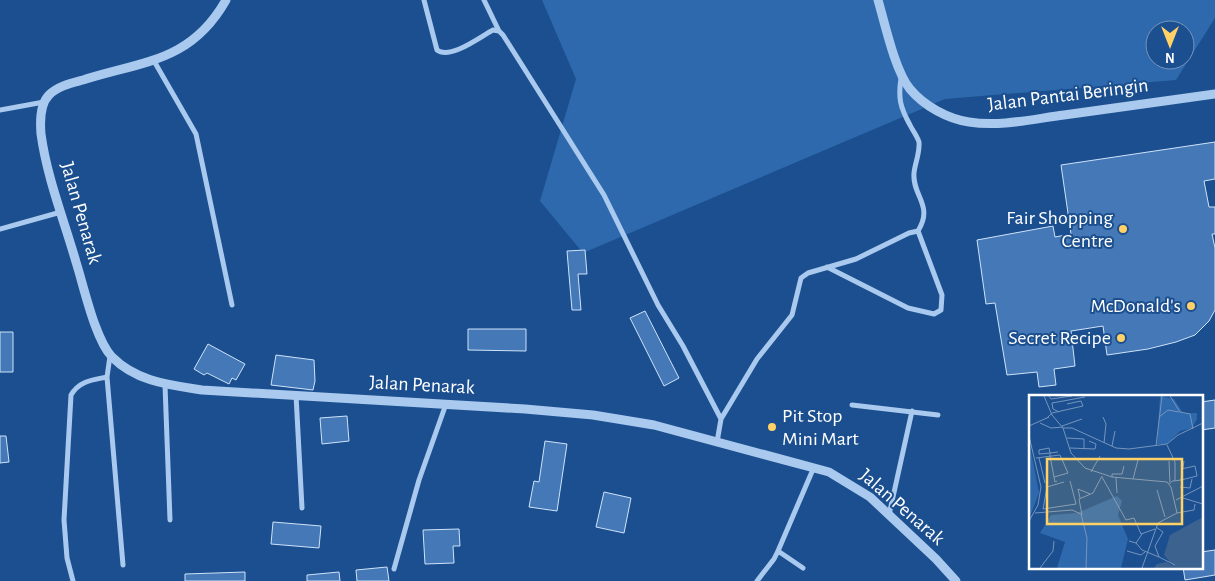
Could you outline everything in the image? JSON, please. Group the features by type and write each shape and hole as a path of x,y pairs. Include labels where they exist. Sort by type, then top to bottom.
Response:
{"street":[{"path":"0,110 45,102 48,96 59,88 91,77 154,61 178,50 196,38 219,13 226,0"},
{"path":"424,0 437,50 441,53 451,53 493,30 499,31"},
{"path":"484,0 499,31 504,35 604,195 658,305 683,346 721,419"},
{"name":"Jalan Pantai Beringin","path":"878,0 889,39 902,75 910,89 921,100 952,118 968,122 1010,122 1215,94"},
{"path":"154,61 196,134 232,305"},
{"path":"717,442 721,419 756,359 792,315 801,278 808,273 856,259 909,233 918,231 923,222 924,210 914,182 919,144 899,101 902,75"},
{"name":"Jalan Penarak","path":"45,102 42,110 41,133 61,212 98,333 110,355 121,365 141,377 165,385 202,390 525,409 592,415 654,425 829,472 870,497 936,559 956,581"},
{"path":"0,229 61,212"},
{"path":"827,267 908,308 934,314 941,310 942,295 918,231"},
{"path":"110,355 107,377 123,565"},
{"path":"73,581 67,558 64,520 71,395 82,382 107,377"},
{"path":"165,385 170,520"},
{"path":"296,395 302,508"},
{"path":"394,569 419,480 446,404"},
{"path":"852,405 938,415"},
{"path":"889,515 912,411"},
{"path":"757,581 778,551 814,467"},
{"path":"778,551 803,568"}],"shaded area":[{"path":"542,0 1215,0 1215,18 1195,50 1195,20 1145,20 1145,70 1182,70 1176,80 945,99 583,253 540,201 576,79"}],"building":[{"path":"1215,142 1215,179 1204,181 1209,207 1215,207 1215,234 1212,234 1215,248 1215,310 1209,321 1195,335 1176,342 1148,349 1107,355 1103,326 1071,331 1075,366 1054,369 1056,385 1039,387 1037,372 1007,375 995,303 986,304 977,240 1053,226 1055,237 1071,234 1061,165"},
{"path":"585,250 587,274 578,274 581,310 572,310 567,251"},
{"path":"645,311 679,378 664,386 630,318"},
{"path":"468,329 526,329 526,351 468,350"},
{"path":"0,332 13,332 13,372 0,372"},
{"path":"208,344 245,364 236,380 232,378 229,384 207,373 204,375 194,369"},
{"path":"276,355 314,360 315,381 313,390 271,385"},
{"path":"1215,400 1215,428 1202,430 1202,402"},
{"path":"347,416 349,441 322,444 320,418"},
{"path":"0,436 6,436 9,462 0,463"},
{"path":"545,441 567,444 557,511 529,507 534,481 539,482"},
{"path":"604,492 631,498 624,533 596,527"},
{"path":"273,522 321,526 319,548 271,544"},
{"path":"459,529 460,546 453,546 454,563 425,564 423,530"},
{"path":"1215,550 1215,575 1185,580 1183,568 1202,568 1202,552"},
{"path":"387,567 389,581 357,581 356,570"},
{"path":"245,572 245,581 185,581 185,574"},
{"path":"339,572 340,581 307,581 307,575"}],"place":[{"name":"Fair Shopping Centre","path":"1123,229"},
{"name":"McDonald's","path":"1191,306"},
{"name":"Secret Recipe","path":"1121,338"},
{"name":"Pit Stop Mini Mart","path":"772,427"}]}
